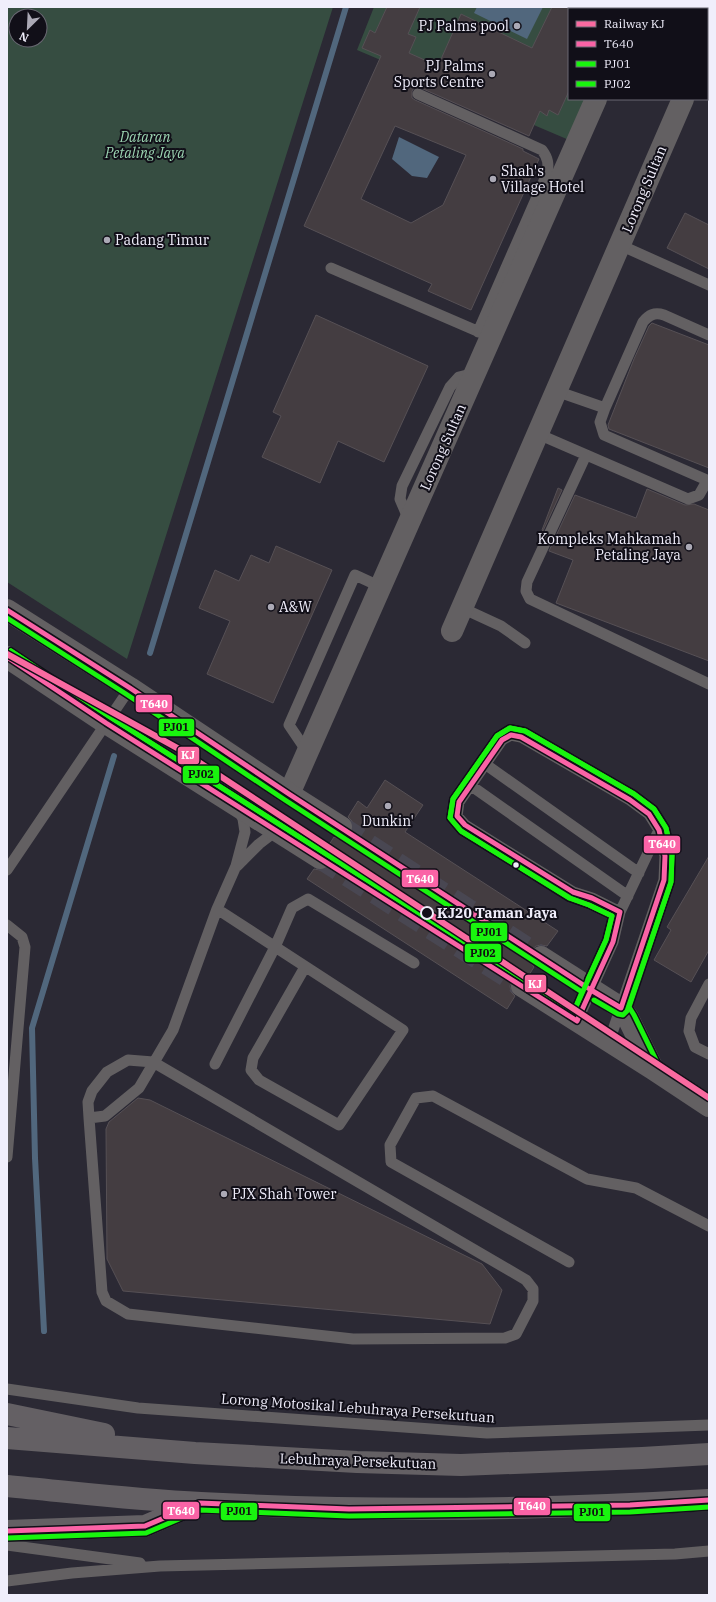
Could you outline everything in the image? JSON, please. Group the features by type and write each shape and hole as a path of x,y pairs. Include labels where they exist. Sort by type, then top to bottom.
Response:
{"highway":[{"path":"7,1414 195,1452"},
{"name":"Lebuhraya Persekutuan","path":"7,1438 357,1462 461,1465 709,1454"},
{"path":"7,1486 199,1503 349,1508 492,1508 630,1505 709,1500"},
{"path":"7,1531 145,1526 199,1503"}],"street":[{"name":"Lorong Sultan","path":"289,794 477,370 485,335 512,273 596,100"},
{"name":"Lorong Sultan","path":"452,631 683,100"},
{"path":"7,610 130,688 341,827"},
{"path":"7,657 106,723 320,858"},
{"path":"541,957 621,1008 628,1018 654,1069"},
{"path":"522,986 654,1069 709,1106"}],"lane":[{"path":"418,94 542,150 547,157 549,166 547,174 512,273"},
{"path":"620,245 709,285"},
{"path":"331,268 485,335"},
{"path":"538,434 688,499 699,495 708,481 604,435 600,422 646,318 652,314 658,313 709,335"},
{"path":"556,391 605,408"},
{"path":"586,455 527,582 526,591 530,599 709,684"},
{"path":"308,753 289,725 292,718 355,575 381,587"},
{"path":"462,608 501,626 525,643"},
{"path":"7,870 130,688"},
{"path":"609,1042 664,880 665,856 659,830 649,814 630,800 521,737 511,735 502,740 459,802 457,816 465,825 573,892 592,898 620,912"},
{"path":"485,764 639,873"},
{"path":"470,785 628,896"},
{"path":"89,1118 105,1116 139,1088 173,1030 217,909 236,866 245,832 243,819 236,804"},
{"path":"576,1021 592,990 613,942 620,912 659,830"},
{"path":"236,866 259,844 276,831"},
{"path":"215,1064 275,947 292,908 308,899 414,963"},
{"path":"217,909 403,1030 339,1124 259,1080 251,1070 253,1058 305,967"},
{"path":"7,925 22,937 25,947 7,1157"},
{"path":"709,984 692,1018 689,1032 695,1047 709,1054"},
{"path":"128,1060 153,1062 526,1280 533,1289 533,1300 516,1334 506,1338 353,1339 128,1314 106,1301 102,1292 89,1118 88,1102 92,1091 107,1072 128,1060"},
{"path":"569,1262 391,1162 390,1145 416,1098 433,1096 587,1179 636,1188 709,1226"},
{"name":"Lorong Motosikal Lebuhraya Persekutuan","path":"7,1389 138,1408 487,1433 709,1425"},
{"path":"7,1545 160,1566"},
{"path":"7,1581 72,1573 160,1566 675,1554 709,1551"}],"green space":[{"name":"Dataran Petaling Jaya","path":"7,7 333,7 127,659 7,582"},
{"name":"PJ Palms Sports Centre","path":"374,7 626,7 568,8 568,100 586,100 569,140 357,50"}],"water":[{"name":"PJ Palms pool","path":"477,7 543,7 527,39 474,13"},
{"path":"399,137 439,157 427,178 412,176 392,159"}],"building":[{"name":"Shah's Village Hotel","path":"387,7 420,7 408,34 416,37 409,53 438,66 461,14 532,48 552,7 569,7 568,93 558,115 549,110 547,116 540,111 529,136 421,88 414,88 412,91 412,98 415,100 523,149 523,151 539,159 471,310 428,291 432,284 304,226 381,56 362,48 370,30 375,33","holes":["395,126 466,155 443,205 411,223 361,199"]},
{"path":"685,213 709,225 709,269 667,248"},
{"path":"316,315 428,366 384,462 338,441 320,483 262,457 281,416 273,412"},
{"path":"652,323 709,345 709,468 609,429 608,425 634,359 649,326"},
{"path":"558,488 562,490 543,531 542,530"},
{"path":"647,489 685,505 694,504 709,510 709,661 556,603 573,560 549,551 575,495 636,518"},
{"path":"276,546 332,570 273,703 207,674 230,621 199,608 215,570 239,581 251,555 269,563"},
{"name":"KJ20 Taman Jaya","path":"385,780 423,805 405,832 558,931 547,946 536,946 531,950 529,957 530,962 534,967 529,975 516,975 512,979 510,986 511,992 515,996 507,1009 307,879 314,869 326,869 330,865 332,858 331,853 327,848 334,837 341,839 347,838 351,834 353,827 352,821 348,817 358,801 367,808"},
{"path":"709,856 709,950 691,982 654,960 671,930 667,927"},
{"name":"PJX Shah Tower","path":"138,1098 150,1100 482,1264 502,1290 490,1324 123,1291 107,1259 106,1129 109,1122"}],"waterway":[{"path":"150,653 346,7"},
{"path":"44,1331 35,1158 32,1028 114,756"}],"tunnel":[{"path":"341,827 541,957"},
{"path":"320,858 522,986"}],"rail line":[{"name":"KJ","path":"7,654 179,749 709,1098"}],"transit line":[{"name":"T640","path":"7,610 130,688 289,794 591,990"},
{"name":"PJ01","path":"7,618 582,992 574,1011 110,717 11,651"},
{"name":"PJ02","path":"11,651 110,717 574,1011 606,940 612,916 570,898 461,831 450,818 453,799 497,736 510,728 525,731 634,794 654,809 666,828 672,855 671,882 629,1007 658,1064 709,1098"},
{"name":"T640","path":"7,657 106,723 577,1021 591,990"},
{"name":"PJ01","path":"588,979 606,940 612,916 589,905 569,898 461,831 450,818 453,799 497,736 510,728 525,731 634,794 654,809 666,828 672,855 671,882 627,1011 623,1015 618,1014 594,1000"},
{"name":"T640","path":"511,735 521,737 630,800 649,814 659,830 665,856 664,880 621,1008 591,990 613,942 620,912 592,898 573,892 465,825 457,816 459,802 502,740 511,735"},
{"name":"T640","path":"7,1531 145,1526 199,1503 349,1509 630,1505 709,1500"},
{"name":"PJ01","path":"7,1538 146,1533 200,1510 349,1516 630,1512 709,1507"}],"place":[{"name":"PJ Palms pool","path":"517,26"},
{"name":"PJ Palms Sports Centre","path":"492,74"},
{"name":"Shah's Village Hotel","path":"493,179"},
{"name":"Padang Timur","path":"107,240"},
{"name":"Kompleks Mahkamah Petaling Jaya","path":"689,547"},
{"name":"A&W","path":"271,607"},
{"name":"Dunkin'","path":"388,806"},
{"name":"KJ20 Taman Jaya","path":"427,913"},
{"name":"PJX Shah Tower","path":"224,1194"}]}
